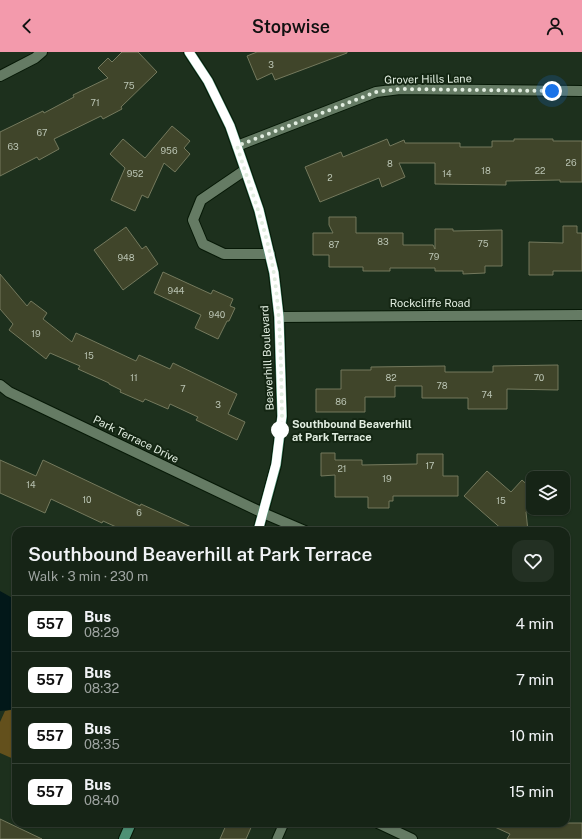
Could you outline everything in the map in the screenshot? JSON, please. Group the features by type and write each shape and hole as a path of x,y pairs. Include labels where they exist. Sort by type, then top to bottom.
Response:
{"street":[{"path":"0,76 35,58 42,52"},
{"name":"Beaverhill Boulevard","path":"189,52 208,81 230,126 259,210 274,273 279,317 282,416 276,464 259,527"},
{"name":"Grover Hills Lane","path":"237,146 376,92 400,89 582,91"},
{"path":"244,170 201,200 193,220 204,244 224,254 270,254"},
{"name":"Rockcliffe Road","path":"279,317 582,315"},
{"name":"Park Terrace Drive","path":"0,385 9,392 263,513 296,527"},
{"path":"124,839 129,827"},
{"path":"386,827 412,839"}],"lane":[{"path":"277,839 282,827"}],"shaded area":[{"path":"0,591 12,598 12,710 0,711"},
{"path":"12,710 12,758 0,753 0,722 5,711"}],"building":[{"path":"122,52 138,52 157,72 121,107 122,109 103,119 101,116 54,139 59,149 39,160 37,157 0,176 0,132 43,111 44,113 74,97 73,95 108,78 98,68 108,58 112,62"},
{"path":"257,52 347,53 275,80 272,73 257,80 247,56"},
{"path":"172,126 190,141 184,148 190,154 175,172 164,163 148,198 142,195 135,211 111,200 125,168 110,154 123,139 145,158"},
{"path":"387,139 390,146 404,140 405,143 460,143 460,147 492,147 492,141 514,141 514,139 582,141 582,182 560,182 560,180 506,181 506,185 435,184 435,163 399,163 405,177 382,187 379,178 320,202 305,167 341,152 343,157"},
{"path":"329,217 356,217 356,233 403,233 403,245 433,245 435,249 435,229 453,229 453,231 502,230 502,266 485,266 485,273 463,274 463,271 435,271 435,268 390,268 390,271 363,271 363,267 329,267 329,255 313,255 313,233 333,233 329,225"},
{"path":"563,226 577,226 577,233 582,233 582,271 553,271 553,275 529,275 529,242 563,243"},
{"path":"126,227 142,249 146,246 158,264 123,290 94,250"},
{"path":"163,272 211,294 213,290 233,299 230,306 235,308 218,339 195,328 201,315 154,293"},
{"path":"0,274 27,306 31,301 47,313 43,319 72,342 76,333 136,361 139,355 170,369 173,363 237,394 228,414 245,422 237,440 196,420 198,417 170,404 168,409 145,399 143,402 120,392 121,390 109,383 78,369 80,366 50,353 46,359 9,330 13,324 0,309"},
{"path":"558,365 558,390 507,389 507,409 468,409 468,398 422,398 422,386 395,386 395,397 365,397 365,412 316,412 316,389 341,389 341,370 371,370 371,367 445,366 445,372 493,372 493,366"},
{"path":"321,453 335,453 335,460 362,460 362,465 417,464 417,454 443,454 443,476 458,476 458,496 393,496 393,501 389,501 389,508 368,508 368,497 335,497 335,475 321,476"},
{"path":"0,460 36,476 43,460 140,506 141,504 191,527 116,527 103,521 102,523 51,499 45,513 0,493"},
{"path":"487,471 511,492 522,480 526,484 528,527 499,527 464,496"},
{"path":"0,819 12,825 12,827 17,827 42,839 0,839"},
{"path":"570,823 582,823 582,839 507,839 510,834 495,827 570,827"},
{"path":"225,827 251,827 246,839 220,839"}],"bus line":[{"name":"557","path":"189,52 208,81 230,126 259,210 274,273 279,317 282,416 276,464 259,527"}],"place":[{"name":"Southbound Beaverhill at Park Terrace","path":"280,430"}],"route":[{"path":"280,430 282,416 279,317 274,273 259,210 237,146 376,92 400,89 552,91"}]}
